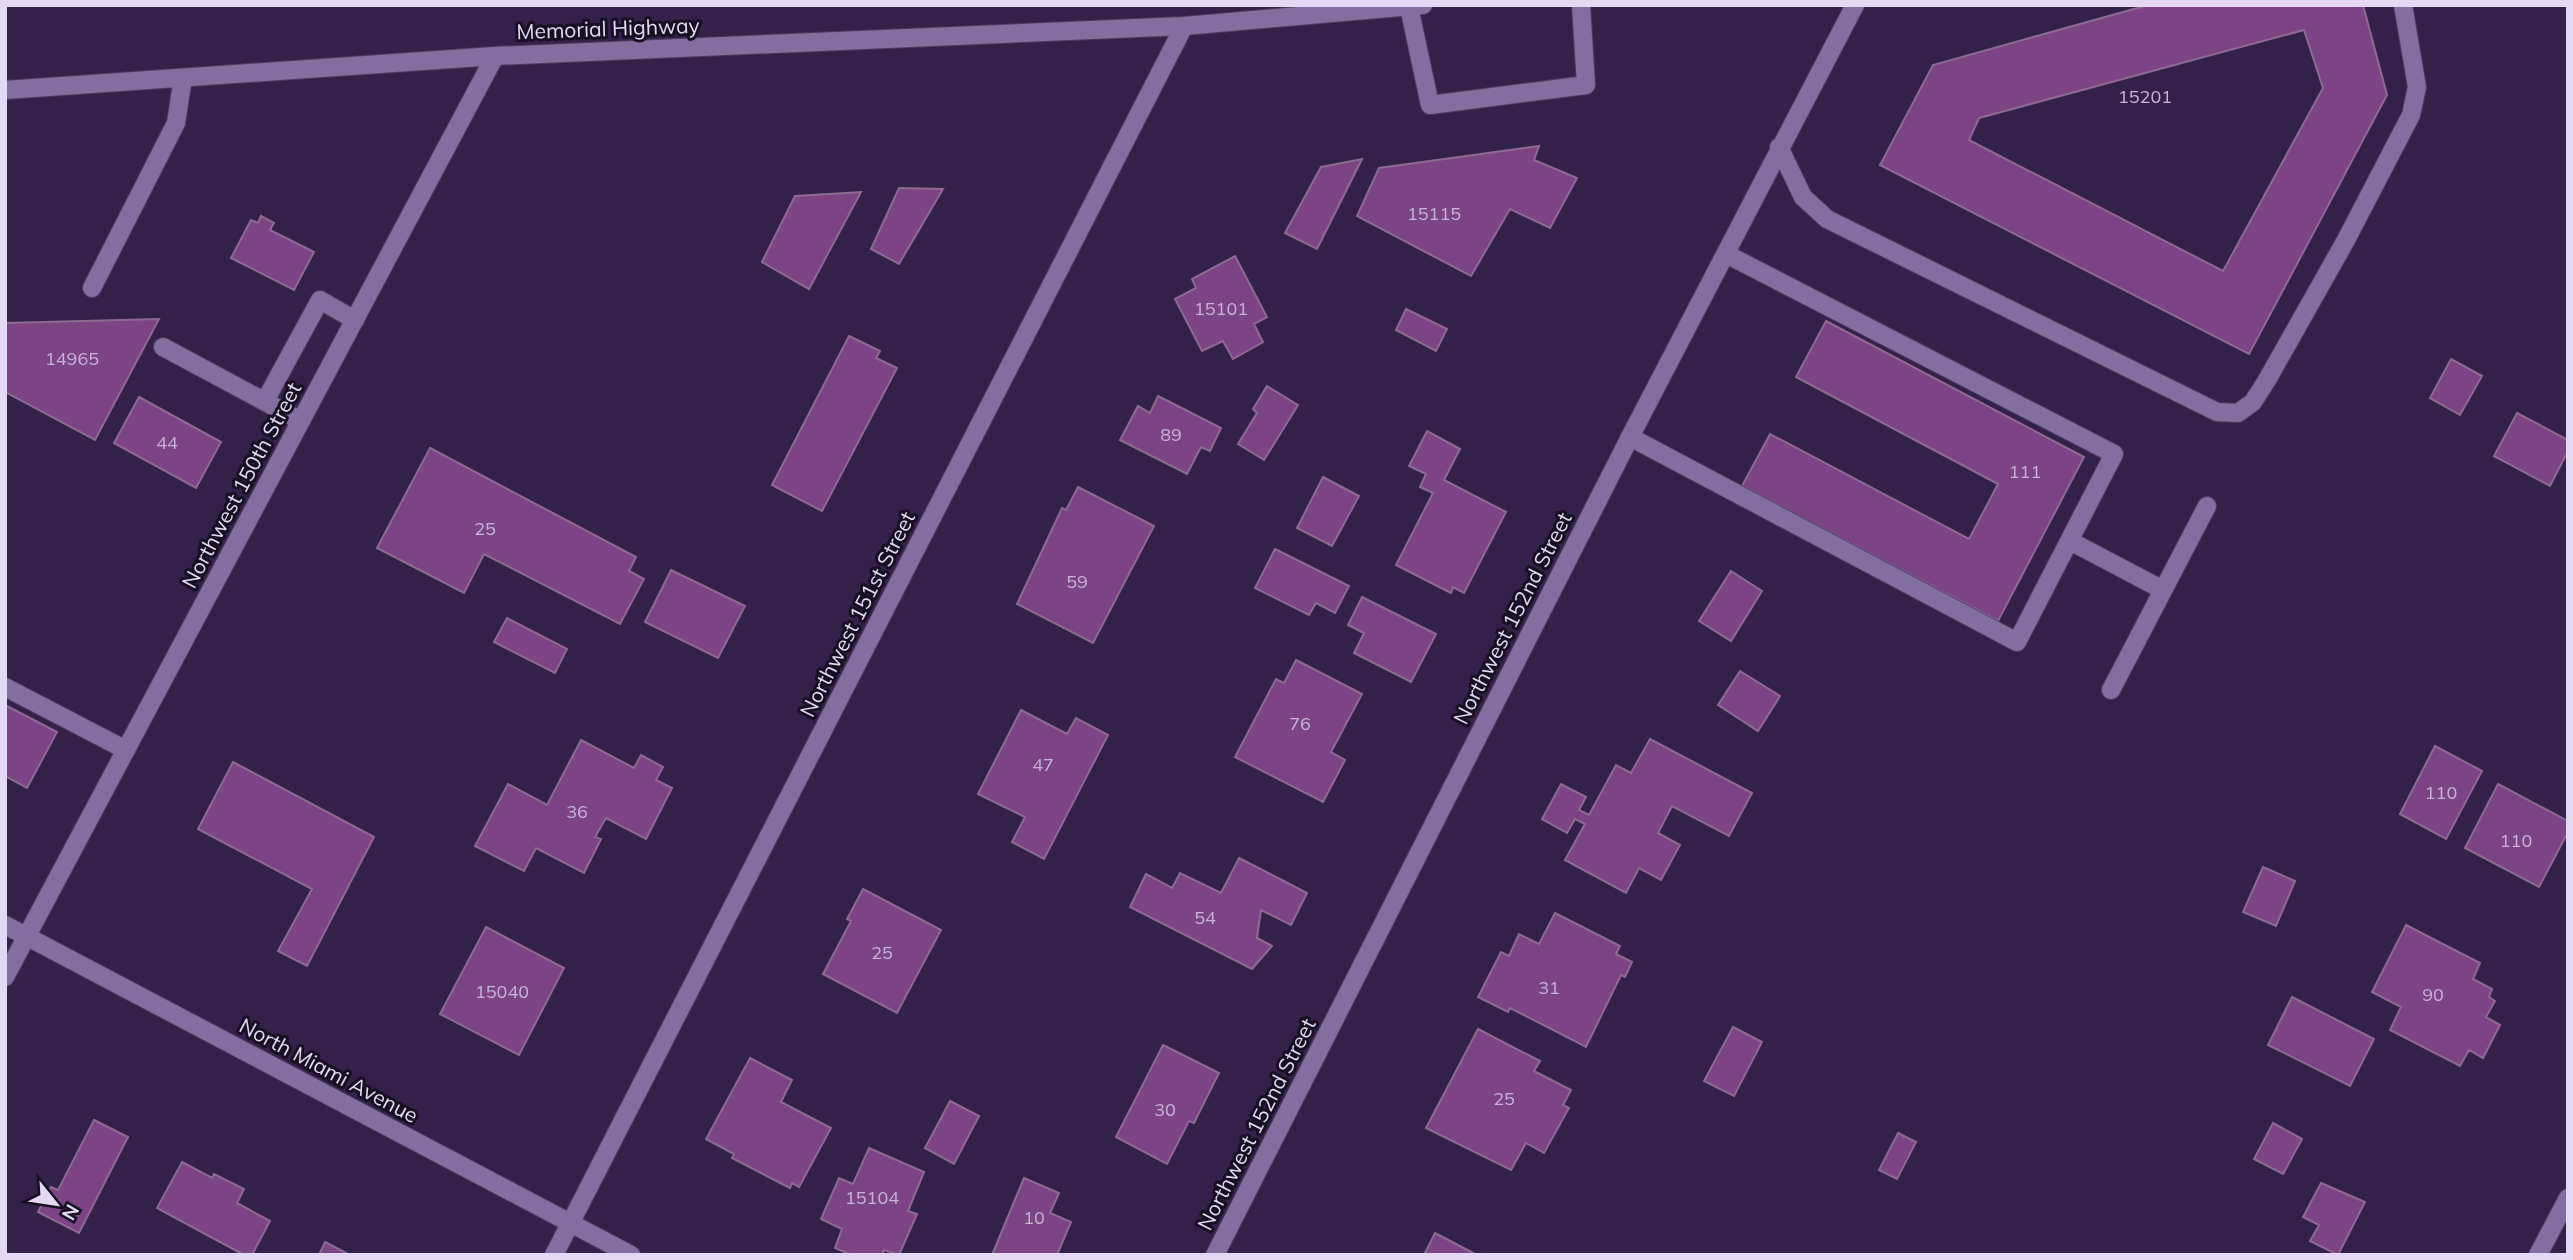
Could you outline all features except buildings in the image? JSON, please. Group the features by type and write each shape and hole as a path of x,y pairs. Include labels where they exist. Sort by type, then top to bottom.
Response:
{"street":[{"path":"1416,6 1430,105 1586,85 1581,5"},
{"name":"Northwest 152nd Street","path":"1215,1255 1630,437 1855,5"},
{"path":"1779,147 1802,197 1827,219 2217,412 2238,413 2253,402 2267,380 2346,240 2411,115 2417,87 2403,5"},
{"name":"Memorial Highway","path":"5,90 495,56 1184,26 1416,6"},
{"name":"Northwest 151st Street","path":"554,1255 1184,26"},
{"name":"Northwest 150th Street","path":"5,978 495,56"},
{"path":"92,288 176,123 183,78"},
{"path":"1630,437 2017,642 2070,541 2115,454 1726,254"},
{"path":"265,401 320,300 355,320"},
{"path":"163,347 301,421"},
{"path":"2111,690 2207,506"},
{"path":"2070,541 2163,590"},
{"path":"5,687 126,750"},
{"name":"North Miami Avenue","path":"5,925 631,1255"},
{"path":"2538,1255 2568,1198"}]}
